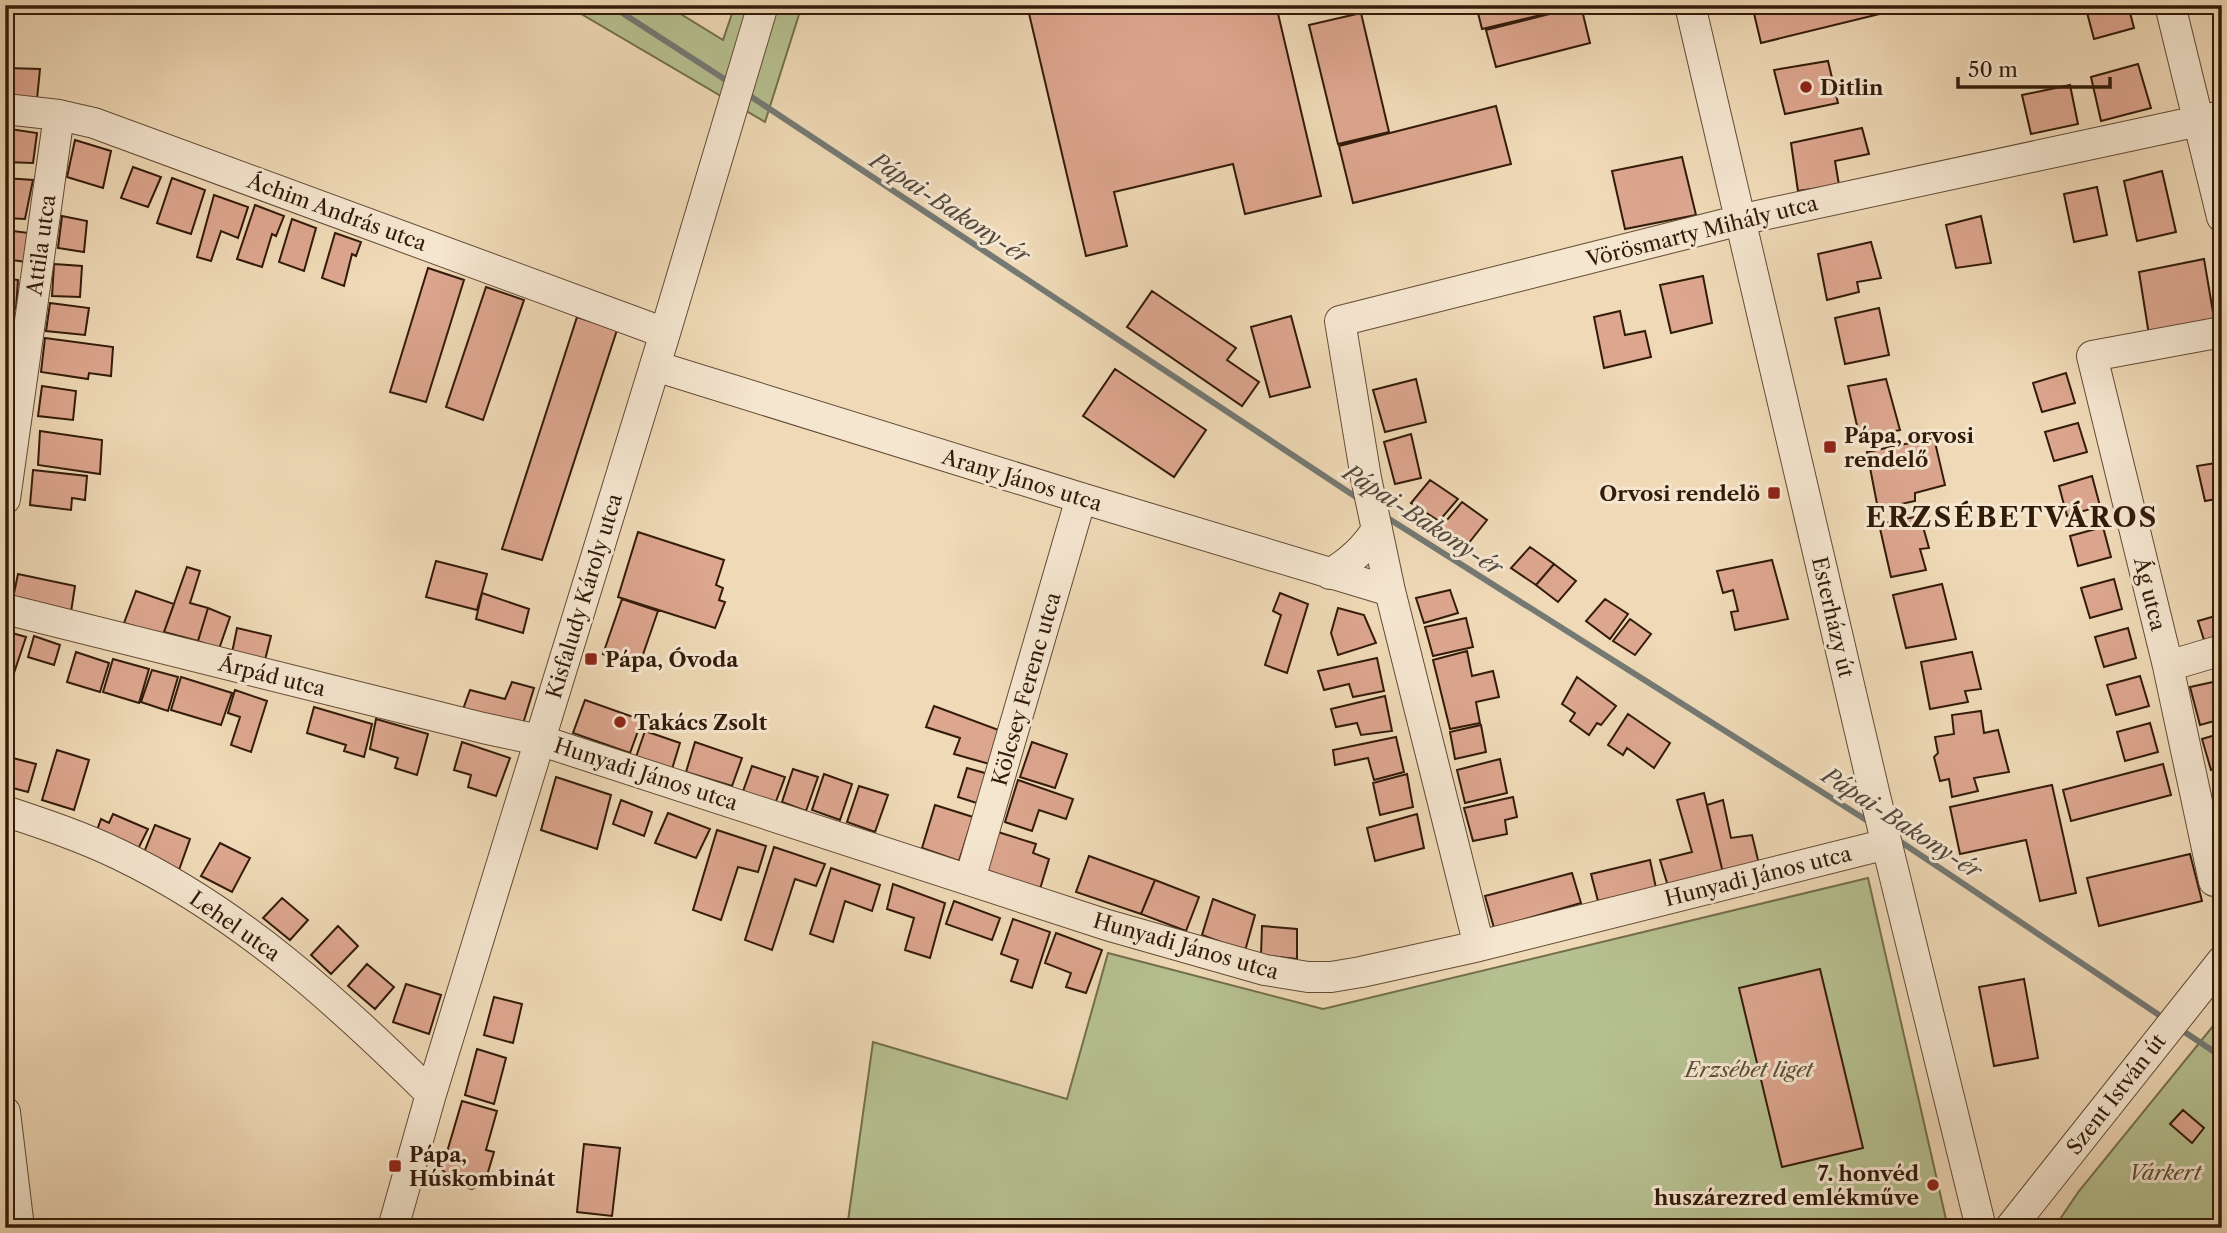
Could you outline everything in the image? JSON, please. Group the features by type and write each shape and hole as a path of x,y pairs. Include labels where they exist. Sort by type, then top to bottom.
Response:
{"street":[{"name":"Kisfaludy Károly utca","path":"393,1228 431,1094 763,5"},
{"name":"Esterházy út","path":"1690,5 1875,796 1982,1228"},
{"path":"2170,5 2210,119 2222,217"},
{"name":"Áchim András utca","path":"5,108 94,123 665,333"},
{"name":"Attila utca","path":"5,499 59,115"},
{"name":"Vörösmarty Mihály utca","path":"1377,529 1340,321 1740,220 2210,119"},
{"name":"Ág utca","path":"2214,881 2168,666 2092,356 2222,332"},
{"name":"Arany János utca","path":"655,366 1390,591"},
{"name":"Kölcsey Ferenc utca","path":"970,879 1081,498"},
{"path":"1330,574 1347,564 1367,546 1377,529"},
{"path":"1377,529 1390,591 1479,946"},
{"name":"Árpád utca","path":"5,609 483,729 539,740"},
{"path":"2168,666 2222,650"},
{"name":"Hunyadi János utca","path":"539,740 1107,925 1286,975 1331,977 1361,972 1479,946 1887,843"},
{"name":"Lehel utca","path":"5,811 118,854 200,900 302,974 431,1094"},
{"name":"Szent István út","path":"2010,1228 2222,961"},
{"path":"5,1112 19,1228"}],"green space":[{"path":"566,5 666,5 723,40 735,5 802,5 765,122"},
{"name":"Erzsébet liget","path":"1868,878 1948,1228 847,1228 873,1042 1067,1099 1108,953 1323,1009"},
{"name":"Várkert","path":"2222,1015 2222,1228 2054,1228 2079,1191"}],"building":[{"path":"1027,5 1276,5 1321,196 1245,214 1233,164 1114,192 1127,246 1086,256"},
{"path":"1476,5 1578,5 1579,6 1482,29"},
{"path":"1752,5 1895,5 1896,10 1761,43"},
{"path":"2085,5 2128,5 2134,28 2094,39"},
{"path":"1581,6 1590,43 1496,67 1486,30"},
{"path":"1361,13 1389,132 1338,144 1309,25"},
{"name":"Ditlin","path":"1828,61 1838,103 1785,114 1774,70"},
{"path":"2138,64 2151,108 2101,121 2091,77"},
{"path":"7,68 40,69 37,99 5,97"},
{"path":"2070,85 2078,124 2031,134 2022,95"},
{"path":"1496,106 1511,164 1353,203 1339,146"},
{"path":"1862,128 1869,154 1835,161 1839,185 1798,191 1791,143"},
{"path":"10,129 37,133 33,163 5,162"},
{"path":"75,140 111,151 103,188 67,177"},
{"path":"1682,157 1696,215 1625,229 1612,171"},
{"path":"133,167 161,177 148,207 121,198"},
{"path":"2162,171 2176,232 2137,241 2124,181"},
{"path":"5,178 33,180 25,219 5,218"},
{"path":"172,178 205,190 191,234 157,223"},
{"path":"2097,187 2107,235 2074,242 2064,194"},
{"path":"214,195 248,207 238,238 221,231 211,261 197,257"},
{"path":"255,205 284,216 276,236 272,234 262,267 237,259"},
{"path":"62,216 87,221 84,252 58,248"},
{"path":"1981,216 1991,263 1956,268 1946,225"},
{"path":"292,219 316,228 304,271 279,262"},
{"path":"5,230 29,233 26,262 5,259"},
{"path":"335,233 361,242 356,256 352,254 344,286 322,278"},
{"path":"1871,242 1881,278 1857,282 1859,292 1827,300 1818,254"},
{"path":"2204,259 2215,324 2149,335 2139,272"},
{"path":"54,264 82,266 80,297 52,296"},
{"path":"428,268 464,280 426,402 390,392"},
{"path":"1703,276 1712,323 1671,333 1660,285"},
{"path":"5,278 18,280 16,309 5,308"},
{"path":"486,287 524,300 483,420 446,407"},
{"path":"1152,291 1236,348 1227,360 1259,382 1242,406 1127,327"},
{"path":"50,303 89,308 85,335 46,331"},
{"path":"1879,308 1889,355 1845,364 1835,318"},
{"path":"1620,311 1625,335 1645,331 1651,357 1604,368 1594,317"},
{"path":"1291,316 1310,387 1270,397 1251,327"},
{"path":"577,317 617,330 542,560 502,549"},
{"path":"5,319 18,322 11,358 5,357"},
{"path":"45,338 113,347 111,376 89,373 88,379 41,372"},
{"path":"1115,369 1206,430 1174,477 1083,416"},
{"path":"2066,373 2075,403 2042,412 2033,383"},
{"path":"1416,379 1426,422 1385,432 1373,390"},
{"path":"1886,379 1900,430 1860,439 1848,386"},
{"path":"42,386 76,391 73,420 38,416"},
{"path":"2078,423 2087,452 2054,461 2045,432"},
{"path":"40,431 102,440 100,474 38,465"},
{"path":"1411,434 1421,478 1395,484 1384,442"},
{"path":"1934,438 1945,485 1915,493 1915,501 1878,509 1867,452"},
{"path":"2222,462 2222,498 2205,501 2197,466"},
{"path":"33,470 87,476 85,500 72,498 71,510 30,505"},
{"path":"2092,476 2100,506 2067,516 2059,486"},
{"path":"1430,480 1458,499 1439,521 1411,503"},
{"path":"1462,502 1487,520 1468,544 1441,527"},
{"path":"1920,516 1929,548 1920,549 1926,570 1891,577 1879,524"},
{"path":"2103,527 2111,557 2078,566 2070,536"},
{"path":"638,532 724,560 716,585 723,588 719,600 725,602 715,628 618,597"},
{"path":"1530,547 1554,564 1536,585 1511,568"},
{"path":"1772,560 1788,619 1735,630 1731,612 1738,611 1733,590 1723,593 1717,571"},
{"path":"436,561 487,574 477,610 426,597"},
{"path":"1554,564 1576,581 1558,602 1536,585"},
{"path":"187,567 200,571 190,603 208,608 198,641 164,632"},
{"path":"18,574 75,586 71,612 13,598"},
{"path":"2114,579 2122,609 2090,618 2081,588"},
{"path":"1942,584 1956,639 1906,648 1893,595"},
{"path":"1450,590 1458,613 1424,623 1416,598"},
{"path":"136,591 174,604 163,635 124,623"},
{"path":"482,593 529,609 523,633 476,619"},
{"path":"1280,593 1308,604 1287,673 1265,665 1281,615 1273,611"},
{"path":"622,599 658,611 639,666 603,654"},
{"path":"1605,599 1628,614 1610,639 1586,621"},
{"path":"208,608 230,617 219,649 198,641"},
{"path":"1338,608 1364,615 1376,643 1338,655 1331,633"},
{"path":"2222,614 2222,635 2204,640 2198,621"},
{"path":"1466,618 1473,647 1433,656 1425,627"},
{"path":"1630,619 1651,634 1635,655 1613,641"},
{"path":"237,628 271,636 265,660 232,653"},
{"path":"2128,628 2136,658 2104,667 2095,637"},
{"path":"5,631 26,637 14,673 5,669"},
{"path":"34,636 60,645 54,665 28,657"},
{"path":"1467,651 1472,676 1493,671 1499,697 1476,702 1480,723 1450,729 1433,660"},
{"path":"76,652 109,663 100,692 67,682"},
{"path":"1972,652 1981,689 1965,691 1968,702 1930,709 1921,662"},
{"path":"1377,658 1384,691 1353,697 1349,684 1324,690 1318,671"},
{"path":"113,659 149,669 139,703 103,692"},
{"path":"152,670 178,677 168,711 141,702"},
{"path":"2140,676 2149,706 2116,715 2107,685"},
{"path":"181,677 232,693 221,725 171,710"},
{"path":"1577,677 1616,706 1601,725 1597,723 1589,735 1570,721 1575,713 1562,704"},
{"path":"2222,680 2222,719 2200,725 2190,687"},
{"path":"512,682 534,688 522,727 462,712 470,690 505,699"},
{"path":"235,690 267,701 251,752 231,745 240,717 228,713"},
{"path":"1385,696 1392,731 1361,735 1357,723 1336,727 1331,709"},
{"path":"585,700 642,720 630,753 573,733"},
{"path":"934,706 1004,732 993,765 954,754 960,738 926,727"},
{"path":"314,707 372,724 364,757 344,751 346,745 307,733"},
{"path":"1981,711 1984,733 1998,730 2009,772 1974,778 1978,791 1952,797 1949,779 1940,781 1934,757 1938,753 1935,737 1954,734 1952,715"},
{"path":"1628,714 1670,743 1654,768 1627,748 1623,755 1608,745"},
{"path":"376,719 428,734 417,775 395,768 398,758 370,749"},
{"path":"2150,723 2158,752 2125,761 2117,732"},
{"path":"1481,725 1486,752 1455,759 1450,732"},
{"path":"645,731 680,743 672,769 636,757"},
{"path":"2222,733 2222,767 2211,770 2202,739"},
{"path":"1396,737 1404,772 1374,780 1368,758 1335,765 1333,750"},
{"path":"462,742 510,758 496,796 468,787 471,775 454,770"},
{"path":"695,742 742,758 732,786 686,772"},
{"path":"1032,742 1067,754 1055,788 1020,777"},
{"path":"57,750 89,760 74,810 42,800"},
{"path":"5,756 36,764 28,792 5,786"},
{"path":"1500,759 1507,793 1465,803 1457,770"},
{"path":"2163,764 2171,795 2071,821 2063,790"},
{"path":"752,766 785,777 775,804 742,794"},
{"path":"967,768 992,775 983,805 958,797"},
{"path":"793,769 818,777 806,811 782,802"},
{"path":"824,774 852,784 840,820 812,810"},
{"path":"1407,774 1413,807 1380,815 1373,783"},
{"path":"556,777 611,795 597,849 541,830"},
{"path":"1018,780 1073,799 1066,819 1039,810 1032,831 1005,822"},
{"path":"2052,785 2076,893 2040,901 2026,840 1960,854 1950,807"},
{"path":"859,786 888,795 875,832 847,822"},
{"path":"1704,793 1723,873 1668,886 1660,860 1692,852 1677,800"},
{"path":"1513,797 1517,817 1505,820 1507,834 1473,841 1464,808"},
{"path":"621,800 652,812 644,836 613,824"},
{"path":"1723,800 1731,838 1752,835 1759,864 1723,873 1707,805"},
{"path":"935,805 973,817 959,861 922,848"},
{"path":"668,813 710,829 696,858 655,843"},
{"path":"113,814 148,829 136,853 95,836 101,819 109,823"},
{"path":"1417,814 1424,848 1375,861 1367,828"},
{"path":"155,825 190,839 179,870 143,855"},
{"path":"717,830 766,846 758,872 738,867 721,920 693,910"},
{"path":"998,832 1036,844 1033,853 1049,859 1040,889 986,870"},
{"path":"220,843 250,858 232,892 201,876"},
{"path":"774,847 825,864 816,886 795,879 772,950 745,940"},
{"path":"2190,854 2202,901 2099,926 2087,878"},
{"path":"1089,856 1155,880 1141,914 1076,892"},
{"path":"1650,860 1656,888 1598,901 1591,874"},
{"path":"831,868 880,885 872,911 845,901 833,942 810,934"},
{"path":"1572,873 1581,903 1494,928 1485,896"},
{"path":"1155,880 1199,897 1186,931 1141,914"},
{"path":"893,884 945,903 930,958 905,950 914,918 887,909"},
{"path":"282,898 308,920 290,940 263,918"},
{"path":"1213,899 1255,915 1245,951 1202,935"},
{"path":"954,901 1000,918 992,940 946,924"},
{"path":"1013,919 1050,932 1032,988 1011,981 1018,960 1001,954"},
{"path":"338,926 358,946 331,974 311,955"},
{"path":"1262,926 1297,929 1297,959 1261,955"},
{"path":"1056,933 1102,950 1086,993 1066,987 1071,973 1045,963"},
{"path":"367,964 394,987 375,1009 348,986"},
{"path":"1820,969 1863,1148 1782,1167 1739,988"},
{"path":"2024,979 2038,1058 1994,1066 1979,987"},
{"path":"406,984 441,995 429,1034 393,1022"},
{"path":"494,997 522,1004 513,1043 484,1035"},
{"path":"477,1049 506,1058 494,1104 465,1095"},
{"path":"462,1101 497,1111 486,1150 494,1152 485,1182 472,1189 454,1184 442,1169"},
{"path":"2183,1110 2204,1128 2192,1143 2170,1124"},
{"path":"584,1144 620,1148 612,1216 577,1212"}],"waterway":[{"name":"Pápai-Bakony-ér","path":"610,5 732,84"},
{"name":"Pápai-Bakony-ér","path":"747,94 1359,499"},
{"name":"Pápai-Bakony-ér","path":"1386,517 1871,823"},
{"name":"Pápai-Bakony-ér","path":"1895,838 2165,1019"},
{"name":"Pápai-Bakony-ér","path":"2180,1029 2222,1057"}],"place":[{"name":"Ditlin","path":"1806,87"},
{"name":"Pápa, orvosi rendelő","path":"1830,447"},
{"name":"Orvosi rendelö","path":"1774,493"},
{"name":"Pápa, Óvoda","path":"591,659"},
{"name":"Takács Zsolt","path":"620,722"},
{"name":"Pápa, Húskombinát","path":"395,1166"},
{"name":"7. honvéd huszárezred emlékműve","path":"1933,1185"}],"district":[{"name":"ERZSÉBETVÁROS","path":"2012,517"}]}
